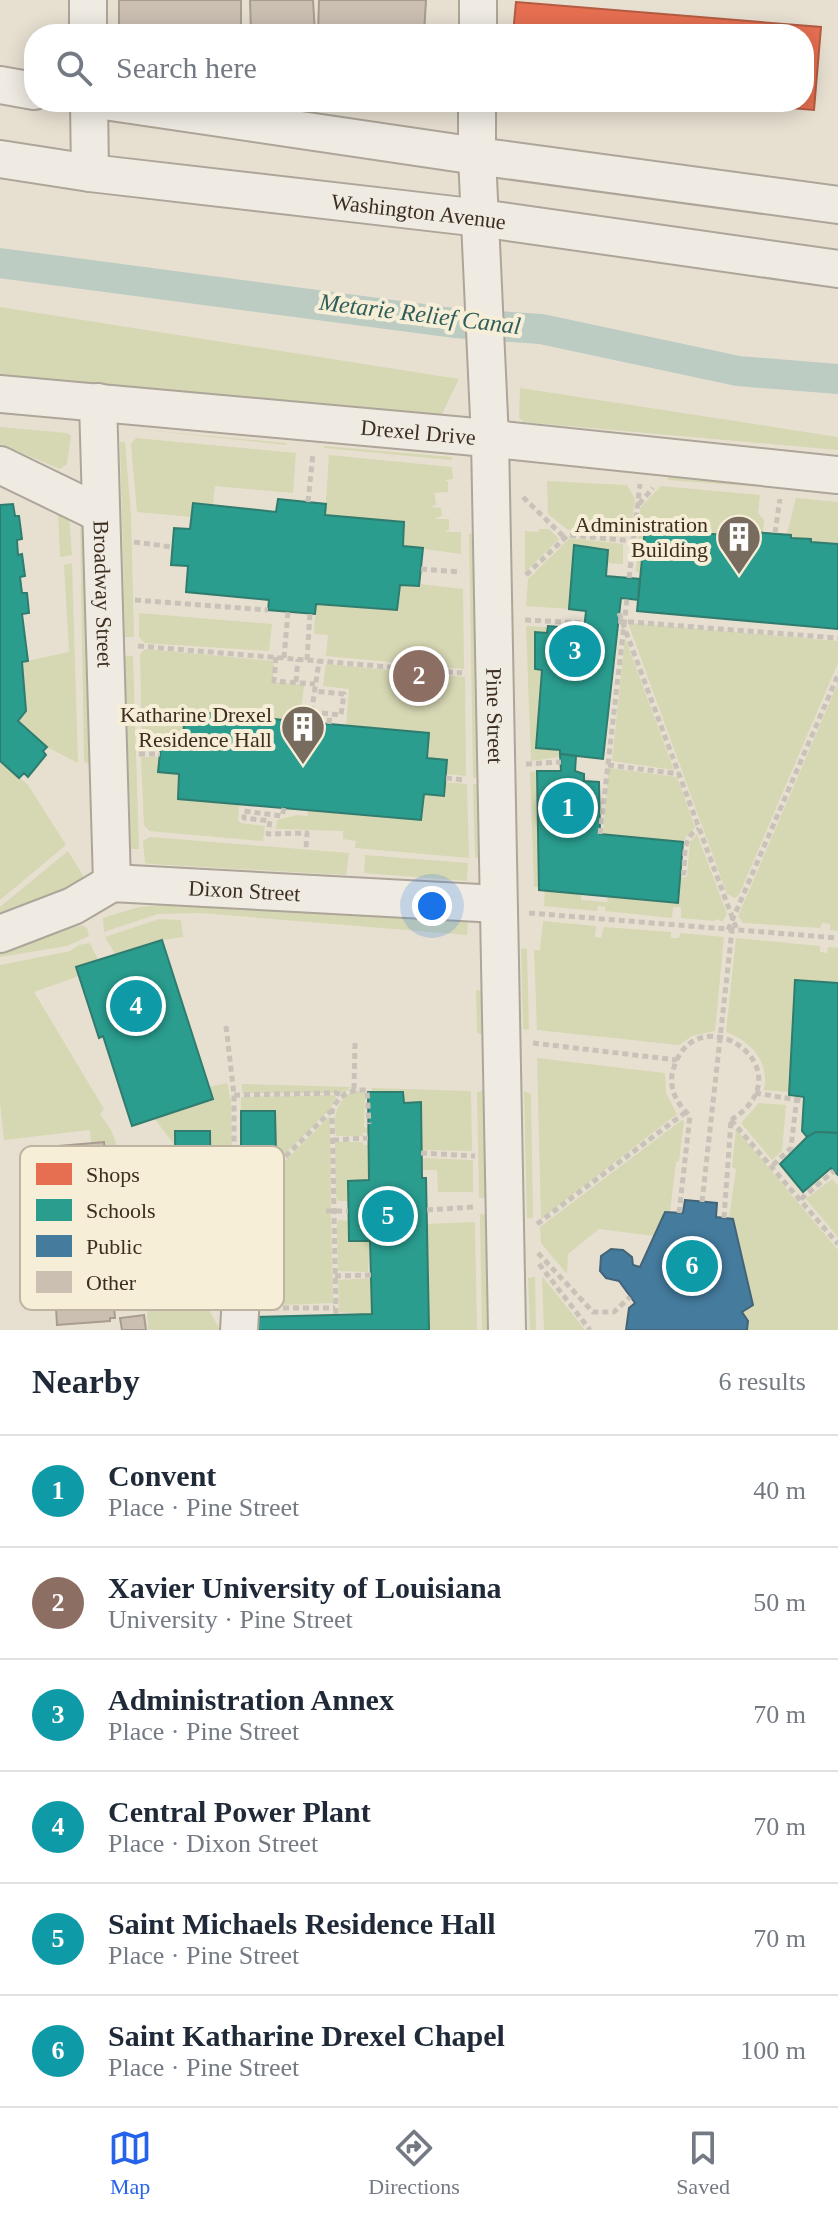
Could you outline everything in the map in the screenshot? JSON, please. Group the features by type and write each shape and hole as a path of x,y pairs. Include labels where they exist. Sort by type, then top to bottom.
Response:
{"street":[{"path":"88,0 88,24"},
{"path":"478,0 478,24"},
{"path":"0,85 24,89"},
{"path":"89,112 90,173"},
{"path":"179,112 838,205"},
{"name":"Pine Street","path":"477,112 514,908 507,1330"},
{"name":"Washington Avenue","path":"0,159 90,173 480,218 838,269"},
{"name":"Drexel Drive","path":"0,394 838,475"},
{"name":"Broadway Street","path":"98,402 112,883"},
{"path":"0,465 101,514"},
{"path":"0,934 73,906 112,883"},
{"name":"Dixon Street","path":"112,883 514,908"}],"path":[{"path":"308,502 313,452"},
{"path":"629,578 640,479"},
{"path":"637,505 660,481"},
{"path":"775,533 781,492"},
{"path":"520,494 565,538"},
{"path":"522,578 568,535 633,541"},
{"path":"134,542 172,547"},
{"path":"421,569 466,572"},
{"path":"600,834 621,621 627,599"},
{"path":"135,600 268,610"},
{"path":"288,612 274,681 344,694 341,715 312,712"},
{"path":"307,660 310,613"},
{"path":"619,613 732,919 702,1202"},
{"path":"523,620 584,623"},
{"path":"621,621 838,638"},
{"path":"135,646 467,674"},
{"path":"296,683 298,659"},
{"path":"310,722 319,661"},
{"path":"732,919 838,675"},
{"path":"329,724 330,714"},
{"path":"139,754 160,754"},
{"path":"526,764 561,762"},
{"path":"608,765 679,774"},
{"path":"446,778 470,780"},
{"path":"284,808 282,816 244,811 244,818 270,821 268,834 307,833 306,848"},
{"path":"681,873 684,873 689,835 699,829"},
{"path":"514,908 838,938"},
{"path":"226,1026 234,1095 235,1146"},
{"path":"679,1213 690,1116 673,1093 671,1079 681,1052 706,1037 720,1036 734,1041 754,1060 758,1074 755,1093 743,1112 731,1120"},
{"path":"354,1089 355,1043"},
{"path":"533,1043 677,1060"},
{"path":"284,1308 336,1311 334,1104 354,1089 367,1090 369,1124"},
{"path":"234,1095 336,1093 343,1096"},
{"path":"755,1093 800,1099 791,1148 773,1165"},
{"path":"284,1159 332,1111"},
{"path":"537,1224 686,1112"},
{"path":"731,1120 838,1244"},
{"path":"724,1218 731,1120"},
{"path":"333,1140 368,1138"},
{"path":"421,1153 476,1156"},
{"path":"801,1199 834,1171"},
{"path":"427,1210 477,1207"},
{"path":"326,1211 348,1211"},
{"path":"538,1252 593,1312 614,1312 630,1297"},
{"path":"538,1263 590,1330"},
{"path":"335,1276 371,1275"}],"green space":[{"path":"0,307 459,379 441,416 0,376"},
{"path":"520,388 838,437 838,450 524,422 519,418"},
{"path":"0,427 67,433 71,436 67,464 60,469 0,444"},
{"path":"136,429 286,443 286,445"},
{"path":"136,438 296,453 293,493 215,486 213,505 192,517 137,512 131,444"},
{"path":"120,442 125,442 131,515 134,637 125,637"},
{"path":"324,448 452,457 452,460"},
{"path":"329,455 452,467 453,479 445,480 448,482 448,492 433,493 436,505 430,507 441,508 442,516 434,519 449,519 449,529 445,532 461,532 461,554 403,546 404,522 325,515"},
{"path":"669,476 761,484 760,487 667,480"},
{"path":"547,481 627,485 635,499 630,535 568,530 548,514"},
{"path":"661,486 760,495 758,513 764,520 763,532 736,533 641,573 636,572 640,508"},
{"path":"796,498 838,502 838,544 811,542 811,539 791,538 787,534"},
{"path":"58,513 69,514 72,555 60,557"},
{"path":"80,515 84,524 90,764 84,762"},
{"path":"539,529 549,529 559,539 525,572 525,531 539,532"},
{"path":"469,534 476,534 480,778 473,778"},
{"path":"570,538 623,544 623,564 607,563 608,550 574,546 569,609 526,606 528,579"},
{"path":"72,563 78,763 47,747 18,721 26,711 22,662 69,652 64,565"},
{"path":"400,585 463,589 464,669 326,656 328,635 314,634 316,604 397,610"},
{"path":"139,613 272,624 269,651 145,643 139,637"},
{"path":"628,623 838,641 838,663 739,895 735,898 727,894"},
{"path":"526,626 547,627 547,633 535,633 535,669 542,670 536,748 560,750 560,757 531,761"},
{"path":"625,638 674,770 612,761"},
{"path":"145,649 274,661 273,682 304,685 300,721 185,711 183,737 162,735 160,750 142,750 140,654"},
{"path":"125,656 133,656 139,849 131,849"},
{"path":"326,664 465,677 466,776 446,774 447,760 427,758 429,733 346,726 349,689 323,686"},
{"path":"838,683 838,931 830,930 830,924 822,923 820,928 743,923 738,916"},
{"path":"141,757 160,757 159,772 179,774 178,799 239,804 238,820 241,823 265,826 263,841 149,831 144,825"},
{"path":"0,761 28,785 66,845 0,900"},
{"path":"609,768 677,777 695,827 682,842 603,834"},
{"path":"537,771 539,887 534,887 530,772"},
{"path":"445,782 467,784 469,858 355,848 356,841 343,839 343,831 276,829 277,820 307,816 308,811 421,820 424,794 444,796"},
{"path":"473,784 479,784 481,858 475,858"},
{"path":"697,834 727,914 722,922 718,919 681,918 681,907 673,907 672,918 605,911 605,907 598,906 597,911 544,906 545,890 581,894 581,900 607,902 608,896 678,903 680,878 687,877 690,842"},
{"path":"150,837 349,853 346,875 150,864 145,863 143,841"},
{"path":"68,851 84,877 61,893 0,917 0,907"},
{"path":"365,855 468,863 467,881 364,873"},
{"path":"184,903 468,920 467,935 201,913 158,914 104,932 103,918 139,907"},
{"path":"159,919 181,920 183,937 115,954 105,937"},
{"path":"543,921 596,926 595,937 601,938 604,927 671,932 671,938 679,938 680,933 724,937 715,1031 692,1036 679,1045 537,1030 534,950 540,950"},
{"path":"82,925 87,928 89,936 67,946 0,957 0,952"},
{"path":"736,938 820,946 820,952 827,953 828,947 838,948 838,983 795,980 789,1092 764,1090 764,1070 757,1054 743,1041 726,1032"},
{"path":"90,943 98,960 77,967 79,976 34,992 104,1109 100,1114 117,1146 91,1142 90,1130 4,1140 0,1103 0,965 70,951"},
{"path":"521,948 527,949 529,1030 523,1029"},
{"path":"476,990 485,995 482,1034 477,1033"},
{"path":"537,1058 665,1073 666,1093 677,1114 541,1219"},
{"path":"227,1083 231,1101 232,1146 210,1146 209,1131 176,1131 175,1146 154,1118 213,1100 209,1087"},
{"path":"242,1084 351,1087 344,1093 242,1093"},
{"path":"372,1088 471,1091 472,1151 422,1150 421,1102 404,1103 403,1092 371,1092"},
{"path":"355,1090 365,1093 364,1127 368,1128 369,1133 363,1133 363,1136 336,1136 337,1109"},
{"path":"487,1090 489,1198 479,1198 477,1092"},
{"path":"524,1091 531,1094 533,1218 527,1218"},
{"path":"241,1097 336,1097 331,1108 284,1154 284,1146 276,1146 275,1111 241,1111"},
{"path":"759,1103 786,1105 782,1151 772,1160 741,1123"},
{"path":"330,1116 331,1209 326,1209 326,1213 331,1214 333,1303 284,1305 284,1162"},
{"path":"682,1120 670,1212 665,1212 654,1236 599,1229 568,1254 567,1274 541,1243 540,1227"},
{"path":"736,1129 838,1250 838,1330 747,1330 748,1321 742,1312 752,1304 733,1219 729,1218 736,1169 732,1167"},
{"path":"337,1142 363,1142 363,1145 369,1145 369,1180 349,1182 348,1201 339,1201 336,1197"},
{"path":"422,1158 473,1160 473,1192 438,1192 437,1170 422,1170"},
{"path":"832,1179 838,1186 838,1237 806,1199"},
{"path":"480,1214 491,1215 494,1330 482,1330"},
{"path":"339,1220 349,1221 349,1241 370,1241 368,1272 338,1271"},
{"path":"475,1222 477,1330 429,1330 427,1224"},
{"path":"542,1276 585,1330 544,1330"},
{"path":"535,1277 536,1330 530,1330 528,1278"},
{"path":"371,1278 372,1314 339,1312 338,1280"},
{"path":"147,1310 209,1310 220,1330 148,1330"}],"building: Shops":[{"path":"516,2 784,24 514,24"},
{"path":"814,26 821,27 814,110"}],"building: Schools":[{"path":"278,499 326,504 325,515 404,522 403,546 423,548 419,586 400,585 397,610 316,604 315,614 268,610 269,600 186,592 188,566 171,565 174,528 190,529 193,503 276,512"},
{"path":"13,504 15,516 19,516 22,539 17,540 18,555 22,554 25,576 20,577 22,593 27,593 29,613 22,614 28,661 22,662 26,711 18,721 47,747 43,751 46,755 28,777 24,773 19,778 0,761 0,505"},
{"name":"Administration Building","path":"645,528 735,536 735,533 754,535 754,532 791,535 791,538 811,539 811,542 838,544 838,629 637,611"},
{"path":"574,545 608,550 606,576 640,579 638,600 621,598 603,759 536,748 542,670 535,669 535,632 547,633 548,626 584,629 586,611 569,609"},
{"name":"Katharine Drexel Residence Hall","path":"185,711 429,733 427,758 447,760 444,796 424,794 421,820 178,799 179,774 158,772 162,735 183,737"},
{"path":"560,754 576,756 575,771 584,774 584,781 599,782 600,834 683,842 678,903 539,890 537,771 561,771"},
{"path":"162,940 213,1099 132,1126 103,1036 99,1038 76,967"},
{"path":"795,980 838,983 838,1133 816,1132 807,1137 802,1131 804,1097 789,1095"},
{"path":"368,1092 403,1092 404,1103 421,1102 429,1330 251,1330 250,1317 372,1314 370,1241 349,1241 348,1181 369,1180"},
{"path":"241,1111 275,1111 276,1146 241,1146"},
{"path":"175,1131 210,1131 210,1146 175,1146"},
{"path":"816,1132 838,1133 838,1175 831,1168 803,1192 780,1164"}],"building: Public":[{"path":"685,1200 717,1203 716,1217 733,1219 753,1305 742,1312 748,1321 747,1330 626,1330 629,1308 635,1303 619,1281 606,1278 600,1271 601,1256 611,1249 623,1250 632,1257 633,1265 640,1267 665,1212 683,1213"}],"building: Other":[{"path":"119,0 241,0 241,24 119,24"},
{"path":"250,0 313,0 314,24 251,24"},
{"path":"319,0 426,0 425,24 318,24"},
{"path":"104,1142 104,1146 59,1146"},
{"path":"56,1310 114,1310 115,1318 110,1318 110,1321 57,1325"},
{"path":"144,1315 146,1330 122,1330 120,1318"}],"waterway":[{"name":"Metarie Relief Canal","path":"0,263 454,323 541,329 738,371 838,379"}],"place":[{"name":"Administration Building","path":"739,576"},
{"name":"Administration Annex","path":"575,651"},
{"name":"Xavier University of Louisiana","path":"419,676"},
{"name":"Katharine Drexel Residence Hall","path":"303,766"},
{"name":"Convent","path":"568,808"},
{"name":"Central Power Plant","path":"136,1006"},
{"name":"Saint Michaels Residence Hall","path":"388,1216"},
{"name":"Saint Katharine Drexel Chapel","path":"692,1266"}]}
